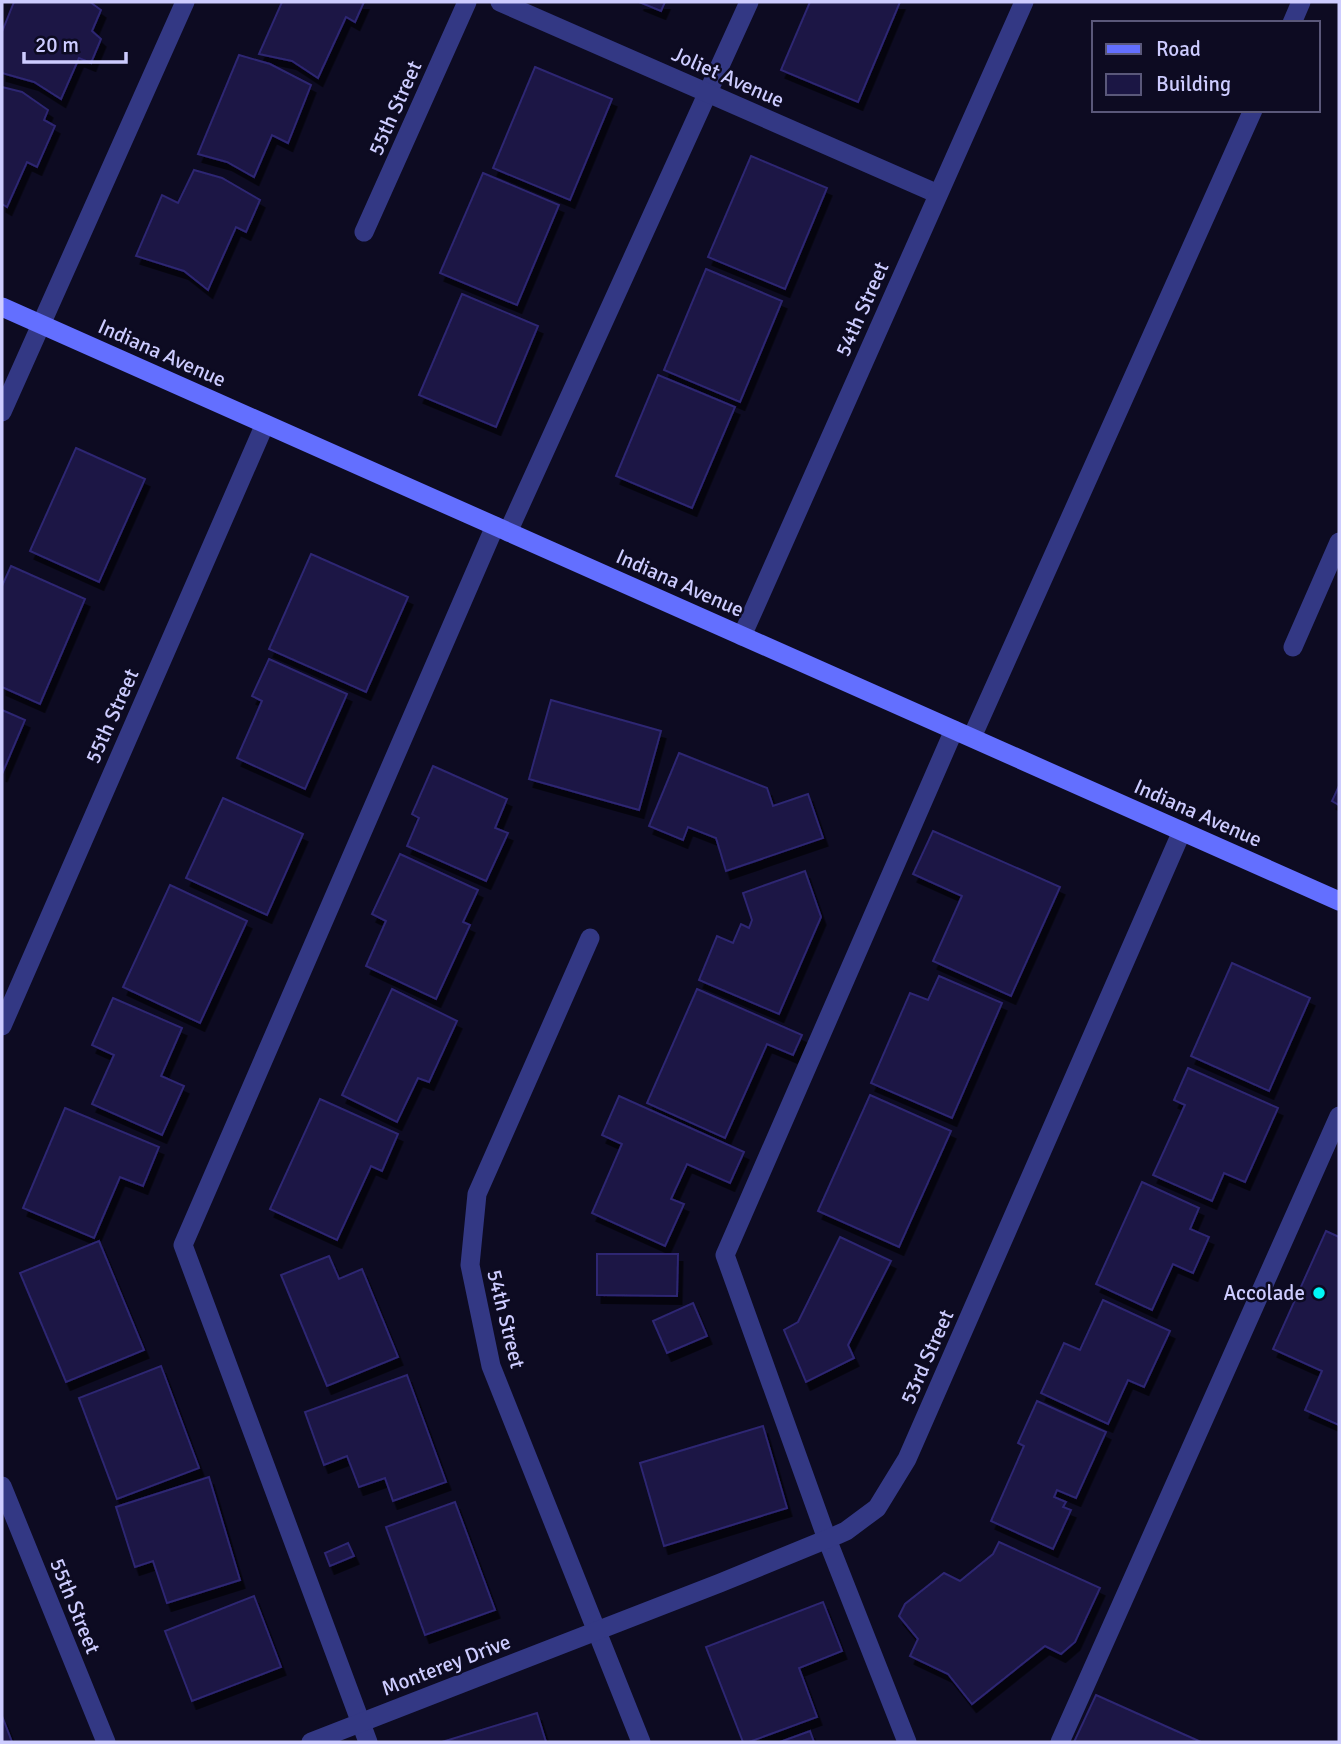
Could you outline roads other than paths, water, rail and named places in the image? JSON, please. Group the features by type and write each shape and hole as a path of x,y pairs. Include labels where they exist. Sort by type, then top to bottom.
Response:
{"main road":[{"name":"Indiana Avenue","path":"2,307 1339,901"}],"street":[{"path":"2,412 185,2"},
{"name":"55th Street","path":"364,232 467,2"},
{"name":"Joliet Avenue","path":"500,2 938,194"},
{"path":"368,1742 183,1245 502,529 709,93 749,2"},
{"name":"54th Street","path":"742,636 1024,2"},
{"path":"1293,21 1301,2"},
{"path":"907,1742 827,1539 725,1255 1251,112"},
{"name":"55th Street","path":"2,1026 265,424"},
{"path":"1293,647 1339,542"},
{"name":"53rd Street","path":"598,1631 846,1531 877,1508 907,1459 1182,831"},
{"name":"54th Street","path":"590,938 477,1194 470,1265 491,1366 598,1631"},
{"path":"1060,1742 1339,1116"},
{"name":"55th Street","path":"2,1486 106,1742"},
{"path":"598,1631 642,1742"},
{"name":"Monterey Drive","path":"311,1742 598,1631"}],"place":[{"name":"Accolade","path":"1319,1293"}]}
